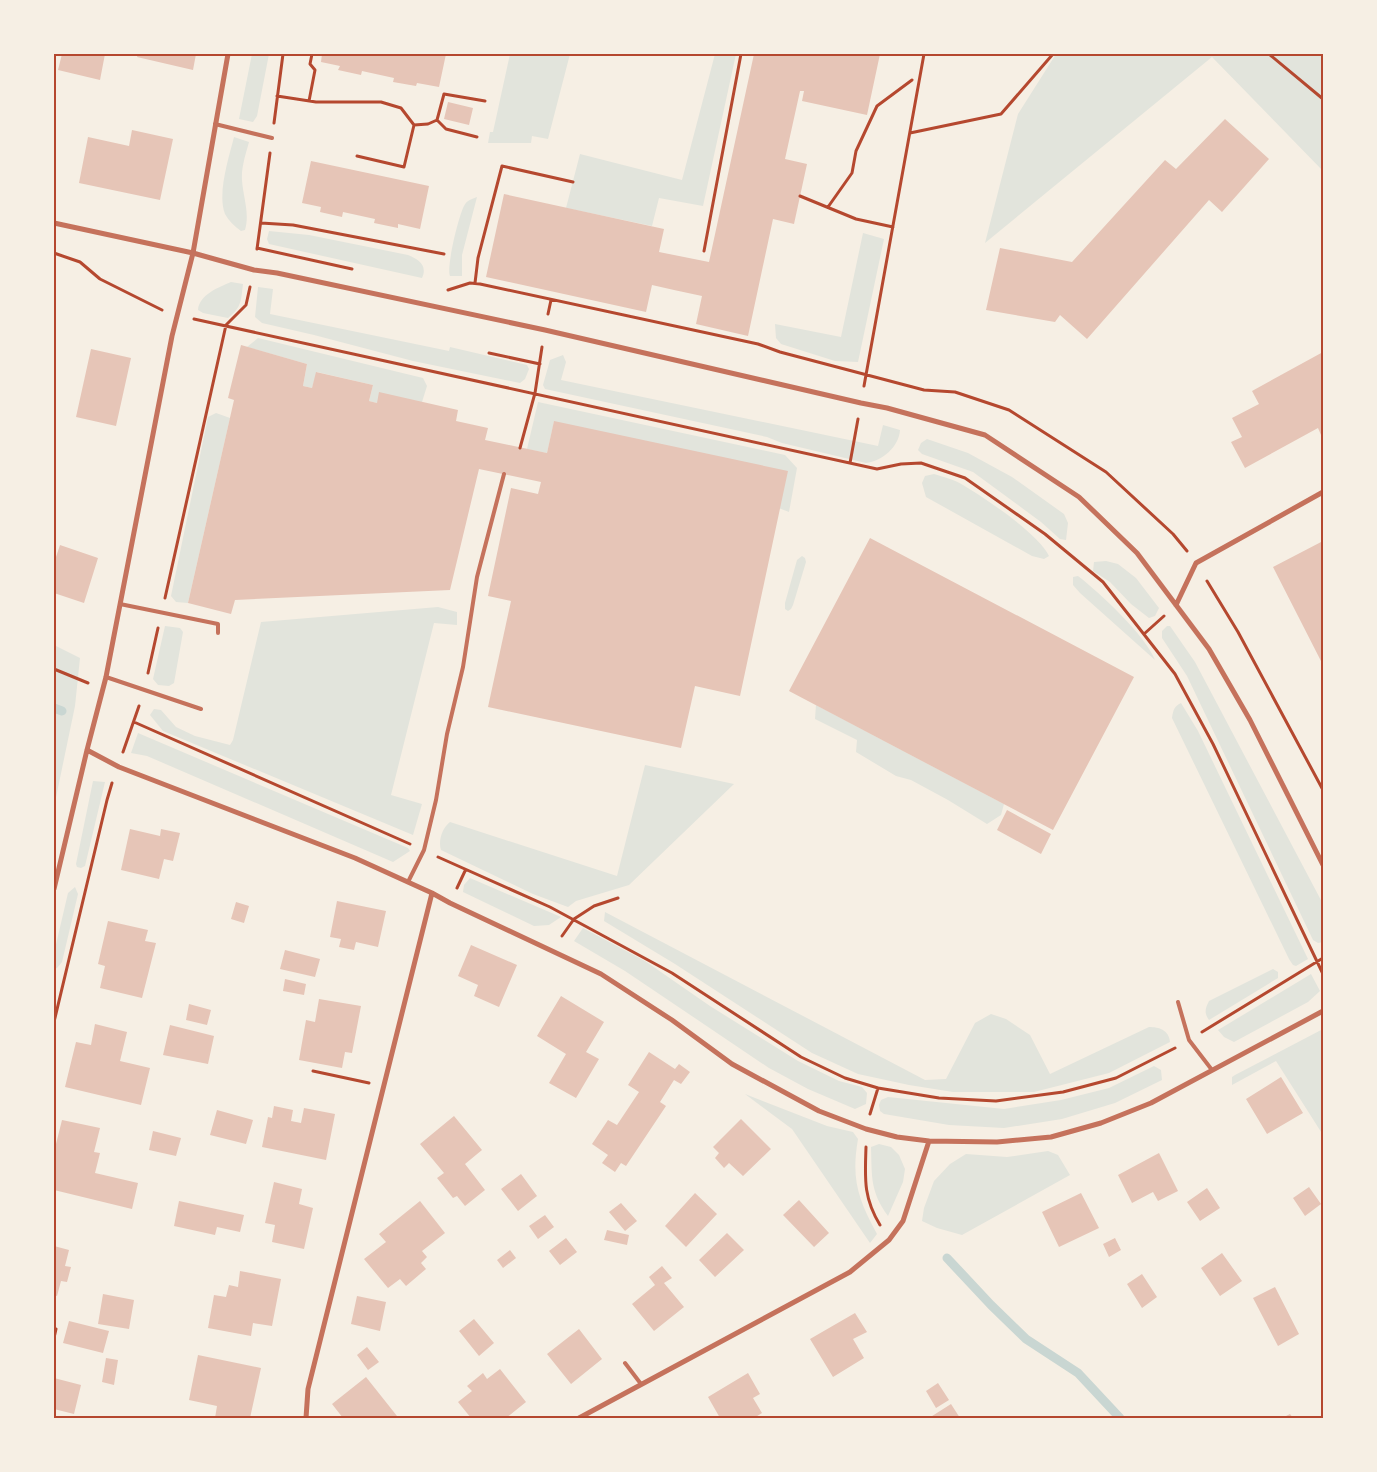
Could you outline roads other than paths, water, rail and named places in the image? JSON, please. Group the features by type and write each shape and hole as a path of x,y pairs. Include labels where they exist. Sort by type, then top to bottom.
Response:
{"street":[{"path":"54,889 86,750 106,677 172,336 193,253 228,54"},
{"path":"54,223 193,253 254,270 545,330 887,408 984,436 1079,497 1137,552 1209,649 1250,720 1323,865"},
{"path":"1176,605 1196,563 1323,492"},
{"path":"86,750 119,767 355,858 432,893 601,974 672,1020 732,1064 759,1080 820,1111 866,1129 897,1137 928,1141 997,1142 1050,1137 1102,1123 1150,1104 1323,1011"},
{"path":"306,1418 308,1389 432,893"},
{"path":"579,1418 850,1272 889,1240 903,1221 928,1141"}],"lane":[{"path":"215,124 272,138"},
{"path":"408,882 424,850 436,800 447,734 463,667 476,577 504,474"},
{"path":"120,604 218,624 218,633"},
{"path":"106,677 201,709"},
{"path":"1178,1002 1189,1040 1212,1070"},
{"path":"625,1362 641,1384"}],"waterway":[{"path":"54,708 62,711"},
{"path":"947,1258 1026,1339 1078,1373 1120,1418"}]}
